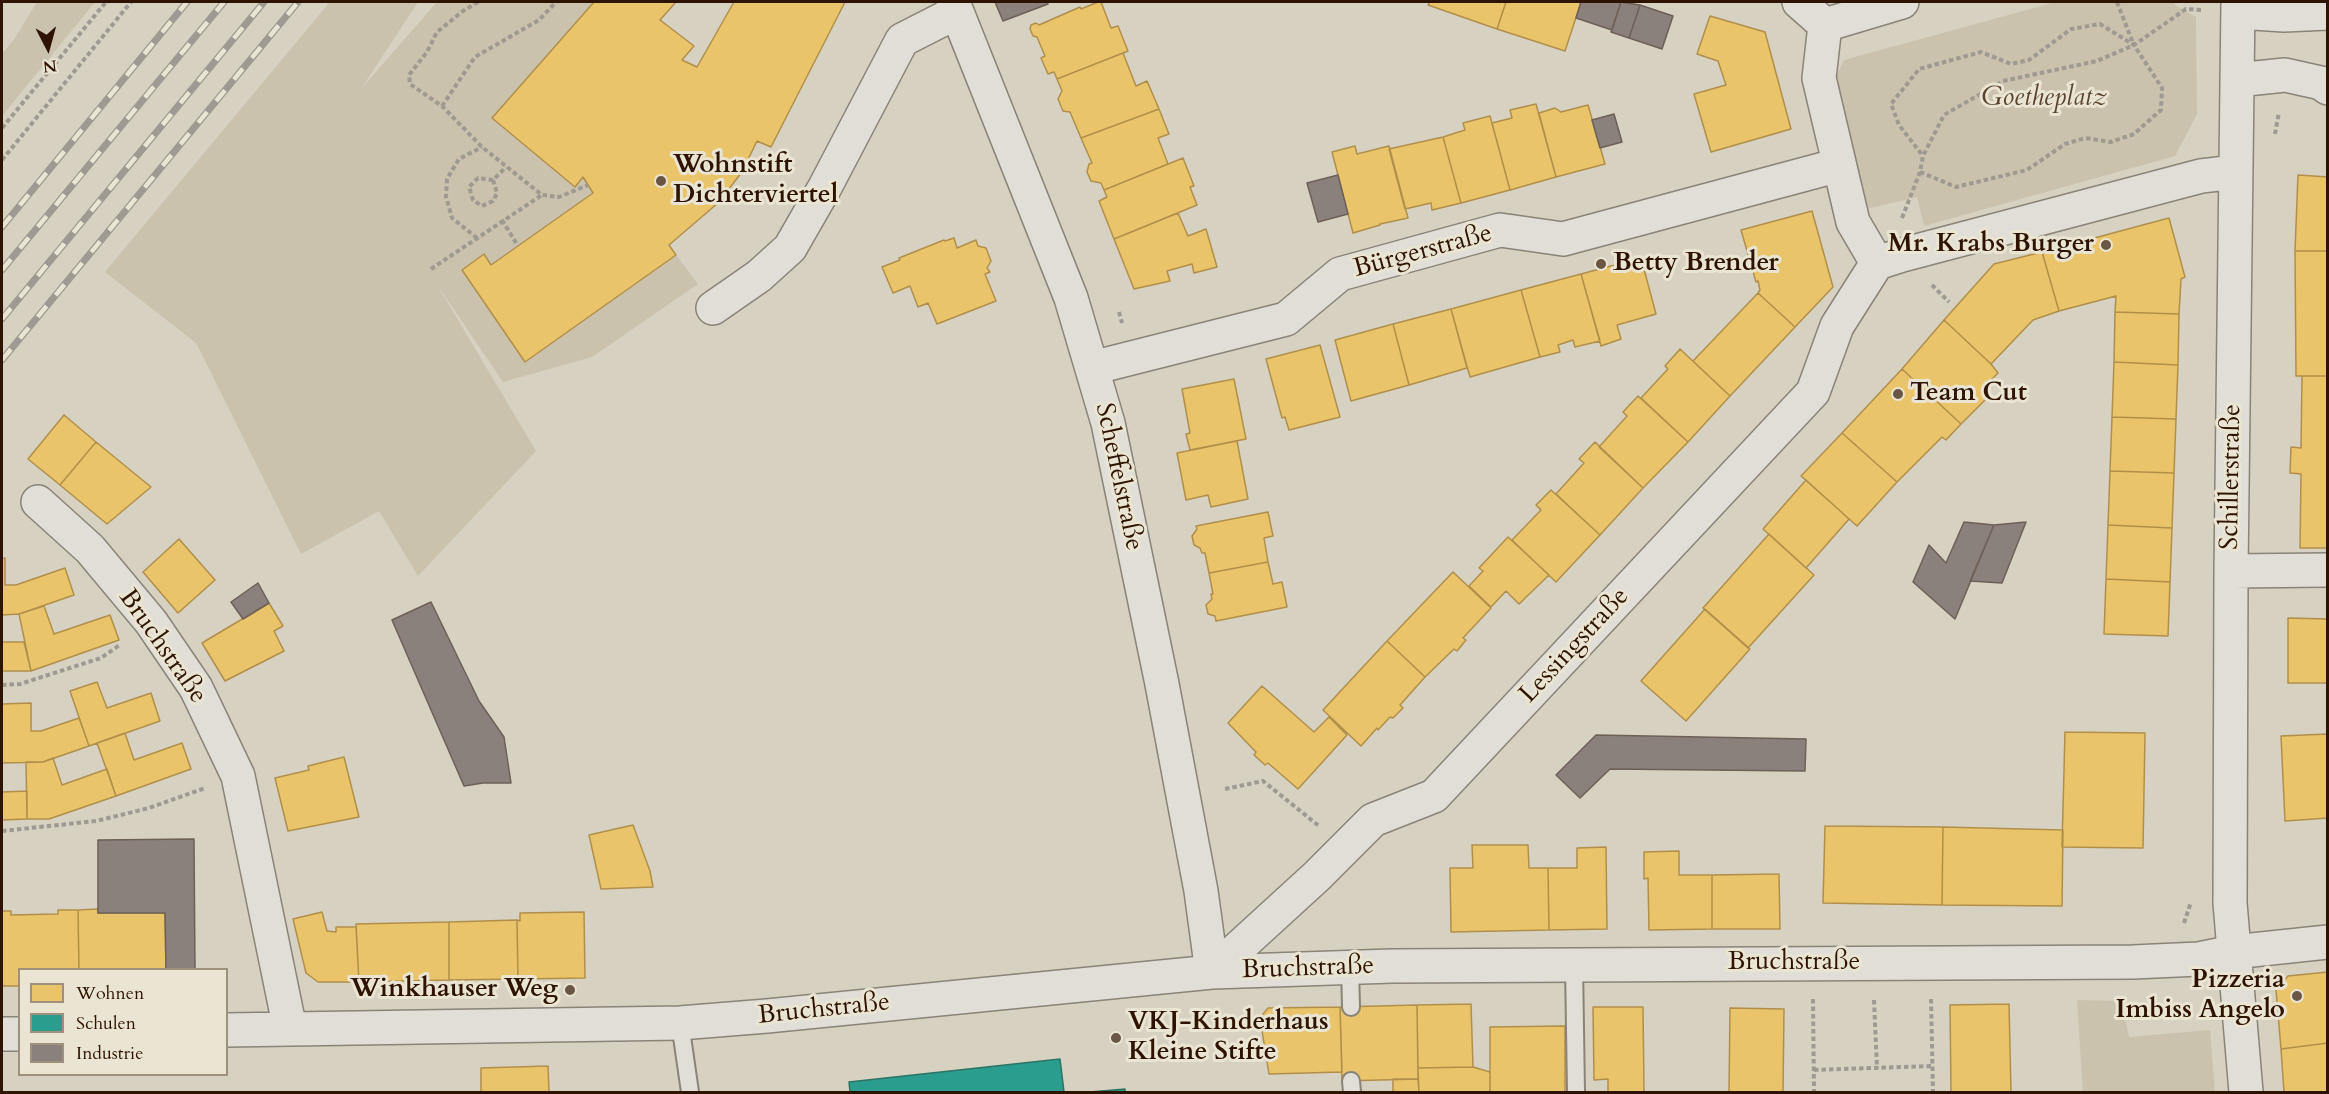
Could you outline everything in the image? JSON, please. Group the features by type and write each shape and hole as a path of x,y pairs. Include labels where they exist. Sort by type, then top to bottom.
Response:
{"street":[{"path":"1799,2 1825,25"},
{"path":"1825,25 1902,2"},
{"path":"713,308 759,276 790,248 825,187 902,40 955,7"},
{"name":"Scheffelstraße","path":"955,7 1071,298 1108,423 1160,672 1200,891 1212,972"},
{"path":"2238,7 2283,15 2328,13"},
{"name":"Schillerstraße","path":"2238,7 2231,572 2230,903 2246,1092"},
{"path":"1825,25 1819,78 1853,222 1877,263 2201,176 2235,172"},
{"path":"2237,80 2285,75 2321,83 2328,88"},
{"name":"Bürgerstraße","path":"1092,368 1286,319 1340,274 1500,230 1563,238 1839,165"},
{"name":"Lessingstraße","path":"1212,972 1317,876 1372,819 1434,796 1813,392 1837,326 1877,263"},
{"name":"Bruchstraße","path":"38,502 90,549 151,622 196,688 238,776 290,1029"},
{"path":"2231,572 2328,570"},
{"name":"Bruchstraße","path":"228,1030 680,1023 1212,972 1350,967 2151,961 2199,959 2233,952 2328,942"},
{"path":"2,1034 18,1034"}],"lane":[{"path":"1574,965 1576,1092"},
{"path":"1350,967 1351,1007"},
{"path":"680,1023 690,1092"}],"path":[{"path":"2,129 106,2"},
{"path":"2,160 131,2"},
{"path":"478,2 437,32 427,52 409,75 410,84 442,106 482,147 542,195 560,197 588,184"},
{"path":"442,106 475,57 539,20 556,2"},
{"path":"1920,172 1956,187 2027,170 2065,144 2085,138 2111,142 2134,134 2161,110 2162,88 2134,45 2117,2"},
{"path":"1877,263 1894,238 1920,172 1923,156 1944,115 2003,81 2097,61 2134,45 2186,9 2238,7"},
{"path":"1923,156 1899,125 1891,104 1919,69 1981,52 2011,64 2029,60 2071,29 2100,24 2134,45"},
{"path":"477,238 452,218 446,197 447,179 459,159 482,147"},
{"path":"493,180 506,167"},
{"path":"478,178 493,180 497,193 493,201 482,206 473,200 469,187 478,178"},
{"path":"431,269 542,195"},
{"path":"502,220 519,246"},
{"path":"2,685 20,684 101,658"},
{"path":"2,831 96,821 149,808 238,776"},
{"path":"1225,789 1263,780 1310,819"},
{"path":"1813,962 1814,1092"},
{"path":"1931,963 1933,1092"},
{"path":"1874,1000 1877,1068"},
{"path":"1814,1070 1932,1066"}],"green space":[{"path":"37,2 95,2 2,116 2,54 15,38"},
{"path":"330,2 418,2 361,89 437,2 594,2 492,118 574,186 583,177 593,193 491,265 484,255 462,270 525,362 676,255 698,284 592,357 503,382 436,283 536,451 418,576 379,511 301,554 196,343 105,272"},
{"name":"Goetheplatz","path":"2056,2 2174,2 2175,5 2196,17 2197,114 2175,156 1924,226 1917,197 1862,210 1833,83 1844,60"},
{"path":"2077,1000 2121,1001 2129,1037 2210,1030 2215,1092 2083,1092"}],"building: Wohnen":[{"name":"Wohnstift Dichterviertel","path":"594,2 676,2 660,20 694,46 682,60 697,67 734,2 845,2 771,147 757,141 742,172 718,203 669,245 676,255 525,362 462,270 484,254 491,265 593,193 583,177 575,187 492,118"},
{"path":"1101,2 1111,28 1118,26 1128,51 1057,79 1054,72 1048,74 1041,58 1045,56 1037,37 1033,36 1031,25 1036,23 1039,25 1080,7 1081,9"},
{"path":"1430,2 1506,2 1497,29 1428,5"},
{"path":"1506,2 1581,2 1565,51 1497,29"},
{"path":"1710,16 1765,32 1791,129 1711,152 1694,94 1726,85 1718,61 1697,54"},
{"path":"1123,53 1136,86 1147,81 1159,109 1081,138 1070,112 1063,111 1058,99 1062,91 1057,79"},
{"path":"1536,104 1556,177 1510,190 1492,123 1512,118 1510,110"},
{"path":"1588,105 1605,164 1556,177 1539,113 1555,108 1561,112"},
{"path":"1159,109 1169,134 1158,138 1168,164 1104,190 1101,183 1091,181 1087,172 1089,164 1092,163 1081,138"},
{"path":"1490,116 1510,190 1461,203 1443,137 1465,130 1463,123"},
{"path":"1443,137 1461,203 1432,210 1431,203 1405,209 1389,149"},
{"path":"1355,146 1357,154 1389,146 1408,218 1353,233 1332,152"},
{"path":"1183,158 1194,186 1190,187 1197,205 1114,239 1099,201 1107,197 1104,190"},
{"path":"2298,175 2328,177 2328,251 2295,251"},
{"path":"1812,211 1833,287 1795,327 1758,293 1760,290 1758,281 1756,282 1741,230"},
{"path":"1178,213 1188,236 1206,229 1217,267 1194,273 1192,264 1167,271 1170,281 1134,289 1114,239"},
{"path":"2169,218 2185,277 2181,279 2179,314 2115,312 2116,296 2059,311 2042,252"},
{"path":"954,238 957,248 976,240 978,246 986,248 991,261 987,268 990,272 985,274 996,301 937,324 928,303 918,307 910,286 893,293 882,267 900,260 899,258"},
{"path":"2295,251 2328,251 2328,376 2296,376"},
{"path":"2042,252 2059,311 2033,320 1991,364 1944,320 1994,264"},
{"path":"1641,258 1656,314 1617,325 1621,339 1601,346 1581,274"},
{"path":"1581,274 1600,341 1575,347 1573,340 1558,345 1560,352 1540,357 1521,290"},
{"path":"1521,290 1540,357 1470,377 1451,309"},
{"path":"1758,293 1795,327 1730,396 1693,361"},
{"path":"1451,309 1467,368 1409,385 1393,324"},
{"path":"2115,312 2179,314 2178,365 2114,362"},
{"path":"1944,320 1998,373 1985,386 1988,397 1961,424 1902,369"},
{"path":"1393,324 1409,385 1351,401 1335,340"},
{"path":"1320,345 1340,417 1289,430 1285,417 1282,418 1266,359"},
{"path":"1680,349 1730,396 1688,442 1641,398 1668,369 1665,366"},
{"path":"2114,362 2178,365 2176,419 2112,417"},
{"path":"1902,369 1961,424 1946,440 1942,437 1897,482 1842,433"},
{"path":"2302,376 2328,376 2328,548 2300,548 2301,474 2290,473 2291,447 2301,448"},
{"path":"1234,379 1246,439 1190,450 1186,434 1190,433 1182,389"},
{"path":"1638,396 1688,442 1643,488 1599,447 1627,416 1623,412"},
{"path":"64,415 96,442 60,485 28,459"},
{"path":"2112,417 2176,419 2174,473 2110,471"},
{"path":"1842,433 1897,482 1857,526 1801,476"},
{"path":"1237,441 1248,499 1211,507 1208,495 1186,500 1177,453"},
{"path":"96,442 151,487 107,524 60,485"},
{"path":"1595,442 1643,488 1600,535 1556,494 1584,463 1579,459"},
{"path":"2110,471 2174,473 2172,528 2108,525"},
{"path":"1806,480 1849,519 1806,568 1763,529"},
{"path":"1551,490 1600,535 1556,582 1512,540 1541,510 1536,505"},
{"path":"1268,512 1273,536 1264,538 1268,562 1209,573 1205,553 1194,545 1192,536 1197,529 1196,526"},
{"path":"2108,525 2172,528 2170,582 2106,579"},
{"path":"1769,534 1814,575 1748,648 1703,608"},
{"path":"1508,537 1549,575 1519,604 1506,591 1491,607 1469,586 1483,571 1479,568"},
{"path":"179,539 215,580 178,613 143,572"},
{"path":"2,558 5,558 5,585 16,585 65,568 74,595 19,614 2,615"},
{"path":"1268,562 1273,584 1282,582 1287,607 1216,621 1215,616 1208,614 1206,605 1212,599 1211,594 1213,594 1209,573"},
{"path":"1453,572 1491,608 1463,638 1466,640 1457,651 1454,649 1425,677 1387,641"},
{"path":"2106,579 2170,582 2168,636 2104,634"},
{"path":"269,603 283,626 274,631 284,651 225,681 202,643"},
{"path":"44,606 54,634 110,615 119,640 31,671 19,614"},
{"path":"1705,609 1750,649 1686,721 1641,681"},
{"path":"2288,618 2328,619 2328,683 2288,683"},
{"path":"1387,641 1425,677 1400,705 1403,708 1393,718 1390,717 1378,730 1377,728 1361,746 1323,710"},
{"path":"2,642 24,642 31,671 2,671"},
{"path":"97,682 107,708 151,693 160,721 89,746 70,691"},
{"path":"1262,686 1314,732 1329,717 1347,735 1298,789 1268,763 1265,765 1254,755 1256,752 1228,723"},
{"path":"31,703 31,731 41,731 79,718 89,746 43,762 2,763 2,704"},
{"path":"2065,732 2145,733 2143,848 2062,847"},
{"path":"125,733 134,760 182,743 191,769 116,796 97,743"},
{"path":"2328,734 2328,818 2285,821 2281,736"},
{"path":"344,757 359,817 288,831 275,778 309,770 308,766"},
{"path":"53,758 62,785 107,769 116,796 49,819 27,819 26,762 43,762"},
{"path":"27,791 27,819 2,820 2,792"},
{"path":"633,825 650,871 653,887 601,889 589,835"},
{"path":"1825,826 1943,827 1942,905 1823,903"},
{"path":"1943,827 2063,830 2062,906 1942,905"},
{"path":"1472,845 1528,845 1529,868 1548,868 1549,930 1451,932 1450,868 1473,868"},
{"path":"1606,847 1607,929 1549,930 1548,868 1577,868 1577,848"},
{"path":"1679,851 1679,875 1712,875 1712,929 1649,930 1648,878 1644,879 1644,852"},
{"path":"1779,874 1780,929 1712,929 1712,875"},
{"path":"98,909 98,913 165,913 166,968 79,968 78,910"},
{"path":"58,910 78,910 79,968 18,968 18,986 2,986 2,911 11,911 11,915 58,914"},
{"path":"322,912 327,931 336,932 336,927 356,927 359,982 318,982 306,973 293,919"},
{"path":"584,912 585,978 518,979 517,920 520,921 520,913"},
{"path":"517,920 518,979 449,980 449,922"},
{"path":"449,922 449,980 359,982 356,924"},
{"path":"2328,972 2328,1043 2281,1049 2276,990 2288,976"},
{"path":"1471,1004 1473,1067 1418,1068 1417,1005"},
{"path":"2009,1004 2011,1092 1951,1092 1950,1005"},
{"path":"1417,1005 1418,1079 1342,1081 1340,1007"},
{"path":"1340,1007 1342,1072 1269,1074 1260,1018 1268,1008"},
{"path":"1593,1007 1643,1007 1644,1092 1608,1092 1608,1079 1594,1080"},
{"path":"1730,1008 1784,1009 1783,1092 1729,1092"},
{"path":"1565,1026 1565,1092 1490,1092 1490,1027"},
{"path":"2328,1043 2328,1092 2284,1092 2281,1049"},
{"path":"548,1066 549,1092 481,1092 481,1068"},
{"path":"1473,1067 1490,1072 1490,1092 1419,1092 1418,1068"},
{"path":"1393,1079 1418,1079 1419,1092 1393,1092"}],"building: Schulen":[{"path":"1060,1059 1064,1092 850,1092 849,1082"},
{"path":"1125,1089 1125,1092 1090,1092"}],"building: Industrie":[{"path":"995,2 1047,2 1048,4 1003,21"},
{"path":"1581,2 1621,2 1612,30 1576,18"},
{"path":"1621,2 1640,5 1629,38 1611,32"},
{"path":"1640,5 1673,16 1662,49 1629,38"},
{"path":"1614,114 1622,142 1600,148 1592,120"},
{"path":"1338,175 1348,214 1318,222 1307,183"},
{"path":"1964,522 1994,525 1955,619 1913,582 1929,545 1946,563"},
{"path":"2026,522 2002,583 1970,581 1994,525"},
{"path":"258,583 269,603 243,619 231,602"},
{"path":"431,602 479,701 504,737 511,783 464,786 392,620"},
{"path":"1596,735 1806,739 1805,771 1610,769 1580,798 1556,775"},
{"path":"194,839 195,968 166,968 165,913 98,913 98,840"}],"railway":[{"path":"2,227 187,2"},
{"path":"2,270 224,2"},
{"path":"2,319 264,2"},
{"path":"2,360 298,2"}],"place":[{"name":"Wohnstift Dichterviertel","path":"661,181"},
{"name":"Mr. Krabs Burger","path":"2106,245"},
{"name":"Betty Brender","path":"1601,264"},
{"name":"Team Cut","path":"1898,394"},
{"name":"Winkhauser Weg","path":"570,990"},
{"name":"Pizzeria Imbiss Angelo","path":"2297,996"},
{"name":"VKJ-Kinderhaus Kleine Stifte","path":"1116,1038"}]}
